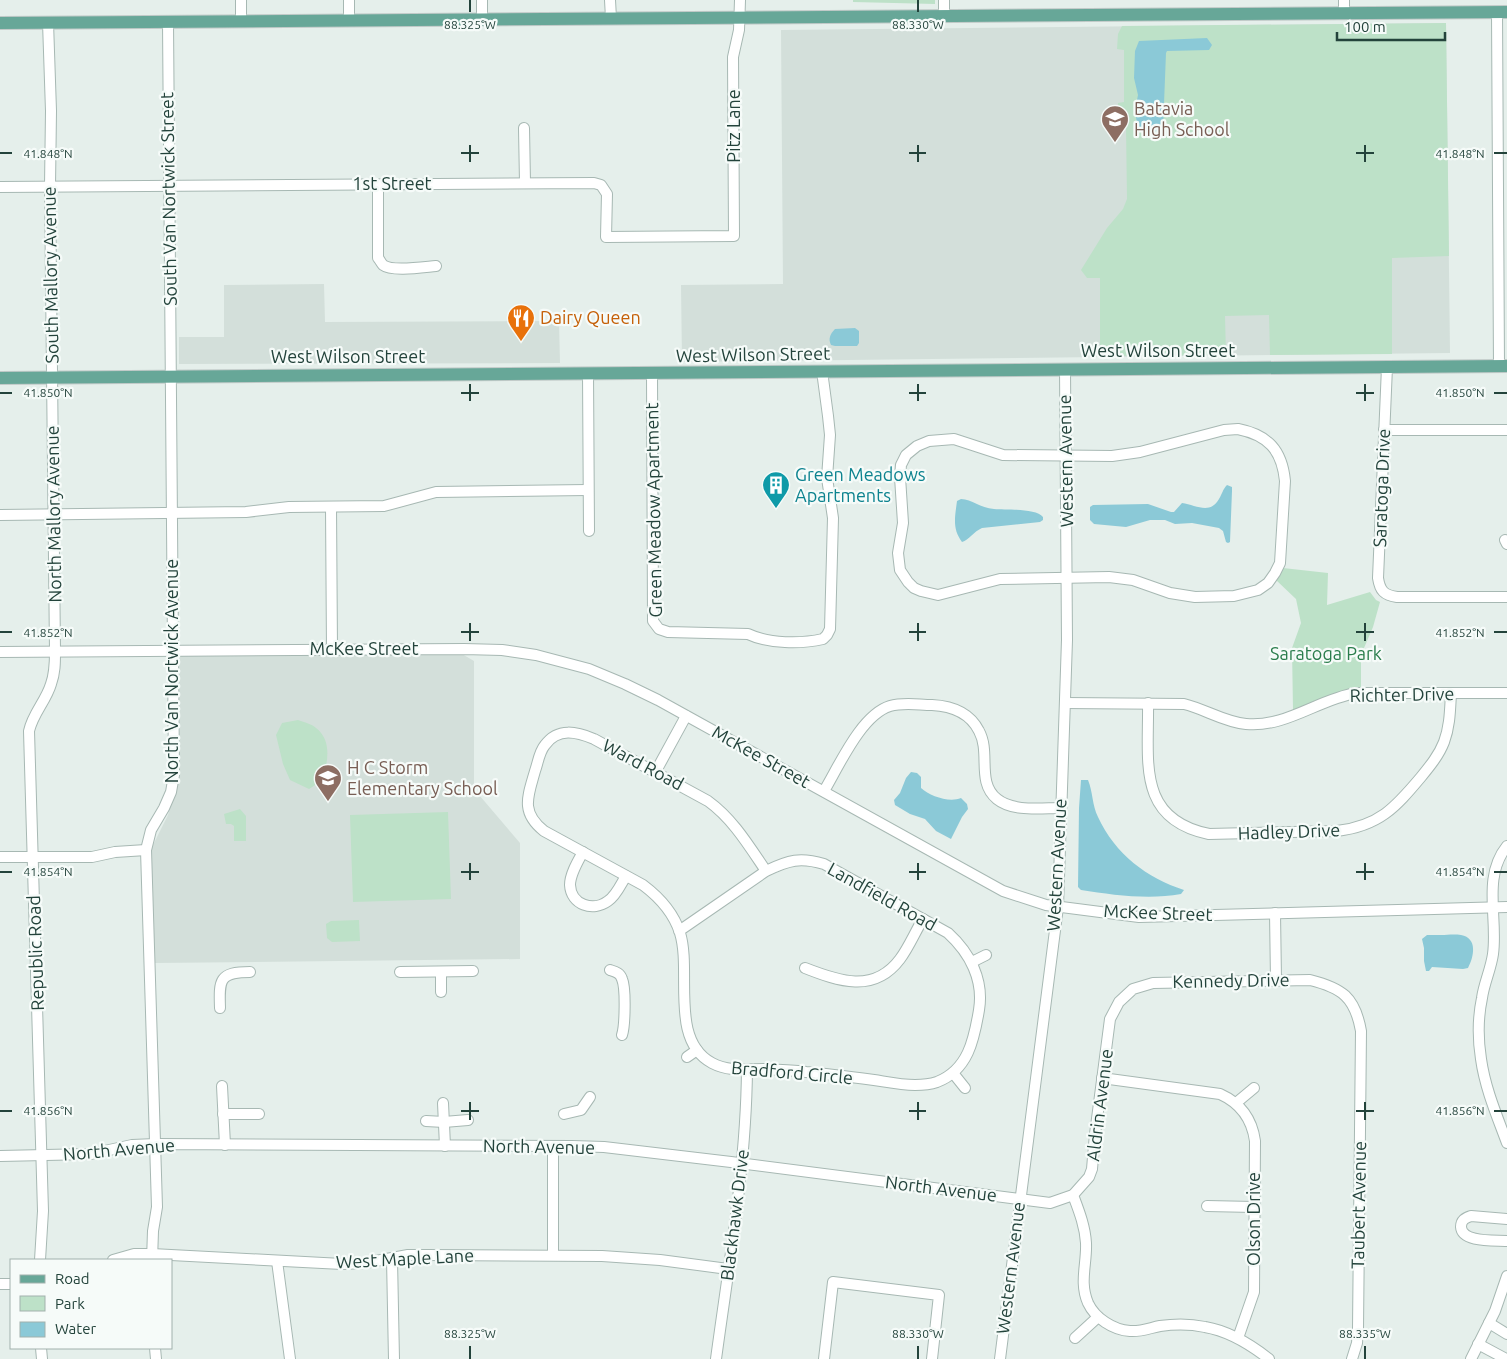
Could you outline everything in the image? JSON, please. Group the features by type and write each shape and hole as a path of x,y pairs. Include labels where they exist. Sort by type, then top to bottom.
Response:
{"main road":[{"path":"0,23 944,15 1344,6 1502,12"},
{"name":"West Wilson Street","path":"0,378 171,375 1503,366"}],"street":[{"path":"241,0 241,20"},
{"path":"349,0 349,20"},
{"path":"482,0 482,19"},
{"path":"610,0 611,18"},
{"name":"Pitz Lane","path":"734,236 734,57 740,17 740,0"},
{"path":"944,0 944,15"},
{"path":"1502,12 1503,366"},
{"name":"South Mallory Avenue","path":"48,22 51,111 52,377"},
{"name":"South Van Nortwick Street","path":"168,22 171,375"},
{"path":"524,128 526,183"},
{"name":"1st Street","path":"0,187 594,183 601,185 607,194 606,237 734,236"},
{"path":"378,185 378,258 384,265 389,267 436,266"},
{"name":"Saratoga Drive","path":"1386,367 1378,578 1382,592 1389,596 1397,597 1507,597"},
{"name":"Western Avenue","path":"1000,1359 1019,1199 1058,907 1067,577 1065,368"},
{"name":"Green Meadow Apartment","path":"652,373 653,621 659,629 668,632 748,634 760,639 786,641 823,639 828,635 830,629 833,518 828,478 830,435 822,371"},
{"path":"588,373 589,531"},
{"name":"North Van Nortwick Avenue","path":"152,1257 153,1231 157,1207 146,850 151,830 171,792 174,775 171,375"},
{"name":"North Mallory Avenue","path":"52,377 55,652"},
{"path":"1238,429 1251,431 1263,437 1272,445 1282,462 1285,481 1282,553 1276,573 1268,583 1258,590 1247,594 1195,597 1170,593 1121,578 1067,577 1000,579 938,595 921,592 914,588 904,576 898,562 903,523 901,465 906,455 917,446 930,441 954,439 1003,455 1066,456 1126,454 1224,430 1238,429"},
{"path":"1384,430 1507,430"},
{"path":"0,515 246,512 289,507 384,506 436,492 588,490"},
{"path":"331,508 332,649"},
{"name":"McKee Street","path":"0,652 464,649 502,650 536,655 590,669 650,696 1003,890 1046,905 1140,916 1507,907"},
{"name":"Republic Road","path":"40,1259 43,1211 42,1155 29,731 33,718 51,684 55,652"},
{"name":"Richter Drive","path":"1065,703 1184,704 1232,722 1258,724 1279,720 1345,695 1356,693 1507,693"},
{"name":"Hadley Drive","path":"1148,703 1149,778 1152,792 1158,804 1180,825 1209,834 1337,831 1367,825 1390,811 1431,765 1448,731 1451,693"},
{"path":"824,791 862,728 873,716 884,709 896,705 938,705 960,711 967,716 979,731 984,746 986,782 988,789 998,800 1016,807 1060,808"},
{"path":"656,771 686,716"},
{"name":"Ward Road","path":"528,799 544,745 553,737 572,732 594,739 708,800 735,827 766,871"},
{"name":"Bradford Circle","path":"528,799 529,815 537,825 643,885 660,900 672,917 679,931 684,958 687,1030 691,1041 704,1058 731,1070 803,1071 917,1085 938,1081 952,1073"},
{"path":"1507,846 1496,864 1493,878 1494,951 1481,1007 1481,1058 1485,1081 1507,1143"},
{"path":"0,857 92,856 146,850"},
{"path":"583,852 570,884 576,901 589,907 599,906 610,901 626,876"},
{"name":"Landfield Road","path":"679,931 766,871 798,860 810,860 824,864 948,933 957,941 972,962 978,980 979,992 974,1040 965,1060 952,1073"},
{"path":"1275,913 1276,980"},
{"path":"805,968 850,982 872,979 890,969 898,961 923,919"},
{"path":"972,962 986,956"},
{"path":"610,970 619,973 623,981 624,1026 622,1035"},
{"path":"220,1008 219,989 221,982 229,974 250,972"},
{"path":"400,972 473,972"},
{"path":"441,972 441,992"},
{"name":"Kennedy Drive","path":"1119,1002 1133,990 1153,984 1310,980 1330,985 1344,994"},
{"name":"Taubert Avenue","path":"1344,994 1358,1018 1361,1031 1358,1329 1357,1343 1352,1359"},
{"name":"Aldrin Avenue","path":"1073,1195 1086,1182 1092,1169 1110,1020 1119,1002"},
{"path":"688,1057 697,1050"},
{"name":"Blackhawk Drive","path":"716,1359 741,1163 747,1070"},
{"path":"952,1073 965,1088"},
{"path":"1102,1078 1209,1091 1220,1094 1236,1103 1254,1088"},
{"path":"222,1086 225,1145"},
{"path":"564,1114 581,1110 590,1097"},
{"path":"443,1103 445,1146"},
{"name":"Olson Drive","path":"1236,1103 1244,1112 1254,1130 1255,1141 1254,1292 1238,1338"},
{"path":"223,1114 259,1114"},
{"path":"426,1121 468,1120"},
{"name":"North Avenue","path":"0,1156 91,1154 132,1146 156,1144 553,1146 604,1148 741,1163 1050,1203 1073,1195"},
{"path":"553,1146 553,1255"},
{"path":"1073,1195 1083,1222 1086,1241 1082,1281 1084,1292 1088,1304 1098,1318 1118,1329 1129,1331 1176,1325 1205,1327 1238,1338 1269,1359"},
{"path":"1207,1206 1254,1207"},
{"path":"1507,1219 1471,1216 1462,1221 1461,1227 1462,1233 1468,1238 1507,1241"},
{"name":"West Maple Lane","path":"116,1259 134,1254 152,1257 354,1264 426,1255 553,1255 621,1257 728,1269"},
{"path":"392,1259 394,1359"},
{"path":"277,1261 290,1359"},
{"path":"1471,1359 1489,1323 1507,1276"},
{"path":"824,1359 833,1282 939,1295 932,1359"},
{"path":"1075,1338 1098,1318"},
{"path":"1489,1323 1507,1334"},
{"path":"1478,1344 1506,1359"}],"shaded area":[{"name":"Batavia High School","path":"1446,23 1450,353 682,362 681,285 783,284 781,30"},
{"path":"324,284 325,322 559,321 560,363 179,364 179,337 224,337 224,285"},
{"name":"H C Storm Elementary School","path":"462,654 474,661 474,789 520,843 520,959 155,963 150,851 168,815 180,774 179,656"}],"green space":[{"path":"853,0 935,0 935,4 853,2"},
{"path":"1446,23 1449,256 1392,258 1392,354 1270,355 1269,315 1225,316 1226,355 1100,356 1100,278 1087,278 1081,270 1107,228 1123,209 1127,199 1126,127 1118,106 1118,103 1124,102 1124,50 1117,49 1118,34 1122,26"},
{"name":"Saratoga Park","path":"1283,568 1328,573 1327,605 1370,592 1380,602 1373,627 1361,655 1361,688 1339,692 1293,710 1292,648 1301,623 1296,599 1276,580"},
{"path":"298,720 316,728 325,739 327,746 327,760 323,780 309,789 290,780 283,764 276,735 282,723"},
{"path":"240,809 246,816 246,841 234,841 234,826 226,824 224,814"},
{"path":"448,812 451,899 353,902 350,815"},
{"path":"359,920 360,941 332,942 327,938 326,924 331,921"}],"water":[{"path":"1207,38 1212,45 1209,50 1167,51 1163,129 1151,132 1138,130 1135,110 1138,95 1134,78 1135,51 1139,41"},
{"path":"855,328 859,331 859,343 857,346 831,345 830,337 835,329"},
{"path":"1227,485 1232,487 1230,542 1228,543 1223,531 1219,528 1192,523 1175,524 1165,520 1150,520 1126,527 1094,524 1090,520 1090,507 1093,505 1148,504 1171,512 1174,512 1182,503 1202,508 1211,507 1219,499"},
{"path":"961,499 994,509 1034,512 1043,517 1043,520 1040,522 982,528 962,542 955,523 957,501"},
{"path":"911,772 917,773 921,777 921,788 929,794 951,800 961,798 967,804 968,809 951,839 936,831 925,819 910,814 895,805 894,800"},
{"path":"1081,780 1088,780 1098,817 1113,842 1145,871 1157,879 1184,890 1181,894 1156,897 1131,896 1081,890 1078,887"},
{"path":"1427,935 1466,937 1472,944 1473,954 1468,968 1432,967 1429,971 1426,971 1422,939"}],"place":[{"name":"Batavia High School","path":"1115,143"},
{"name":"Dairy Queen","path":"521,342"},
{"name":"Green Meadows Apartments","path":"776,509"},
{"name":"H C Storm Elementary School","path":"328,802"}]}
